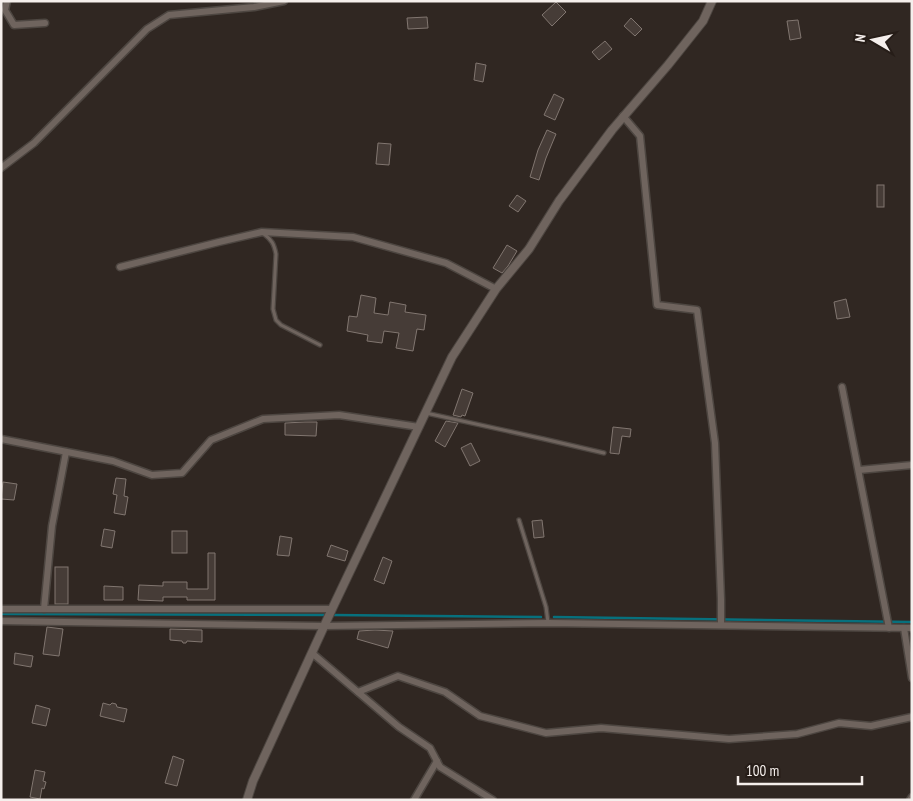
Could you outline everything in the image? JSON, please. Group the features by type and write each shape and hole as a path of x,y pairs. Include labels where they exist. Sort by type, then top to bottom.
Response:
{"street":[{"path":"7,1 5,10 14,25 45,23"},
{"path":"1,168 34,143 147,29 169,15 254,7 284,1"},
{"path":"246,800 253,780 332,609 452,357 496,289 529,249 559,201 623,116 668,65 703,21 712,1"},
{"path":"623,116 640,136 657,305 697,310 715,443 721,624"},
{"path":"120,267 262,232 354,237 446,263 496,289"},
{"path":"842,387 889,626"},
{"path":"1,439 113,461 152,475 182,473 211,440 263,419 339,415 419,427"},
{"path":"44,608 52,526 66,452"},
{"path":"859,470 912,465"},
{"path":"1,608 332,609"},
{"path":"1,621 721,624 889,626 912,628"},
{"path":"904,628 912,678"},
{"path":"312,653 399,727 430,748 440,767 493,800"},
{"path":"358,692 398,676 445,692 480,716 546,733 601,728 729,739 797,734 839,724 872,726 912,717"},
{"path":"414,800 437,761"}],"lane":[{"path":"262,232 275,245 273,309 276,320 281,325 320,345"},
{"path":"426,413 604,453"},
{"path":"520,520 546,607 548,623"}],"building":[{"path":"556,2 566,12 552,26 542,15"},
{"path":"427,17 428,28 408,29 407,18"},
{"path":"631,18 642,29 635,36 624,26"},
{"path":"798,20 801,38 790,40 787,21"},
{"path":"605,41 612,49 599,60 592,52"},
{"path":"476,63 486,65 483,82 474,80"},
{"path":"554,94 564,99 555,120 544,115"},
{"path":"547,130 556,134 539,180 530,177 538,150"},
{"path":"378,143 391,144 389,165 376,164"},
{"path":"877,185 884,185 884,207 877,207"},
{"path":"517,195 526,201 518,212 509,206"},
{"path":"507,245 517,251 502,273 493,268"},
{"path":"361,295 376,298 374,313 388,315 390,302 406,305 405,312 426,315 424,330 417,329 413,351 396,348 399,333 384,331 382,343 367,341 368,335 347,331 349,316 357,317"},
{"path":"846,299 850,317 837,319 834,302"},
{"path":"462,389 473,393 465,416 462,415 461,417 453,415"},
{"path":"446,421 458,423 445,447 435,441"},
{"path":"317,422 316,436 285,435 285,423"},
{"path":"613,427 631,429 630,437 622,436 619,454 610,453"},
{"path":"471,443 480,461 470,466 461,448"},
{"path":"116,478 126,479 124,496 128,497 125,515 114,513 117,495 113,494"},
{"path":"3,482 17,484 14,500 1,499"},
{"path":"542,520 544,537 534,538 532,521"},
{"path":"104,529 115,531 112,548 101,546"},
{"path":"172,531 187,531 187,553 172,553"},
{"path":"280,536 292,538 289,556 277,555"},
{"path":"331,545 348,551 345,561 327,556"},
{"path":"208,553 215,553 215,600 187,600 187,597 163,597 163,601 138,600 139,585 163,586 163,582 187,582 187,589 208,589"},
{"path":"383,557 392,561 384,584 374,580"},
{"path":"55,567 68,567 68,604 55,604"},
{"path":"104,586 123,587 123,600 104,600"},
{"path":"47,627 63,629 59,656 43,654"},
{"path":"170,629 202,630 202,642 187,641 183,643 182,641 170,640"},
{"path":"359,631 393,631 388,648 357,639"},
{"path":"15,653 33,656 31,667 14,664"},
{"path":"103,703 116,704 117,707 127,709 124,722 100,716"},
{"path":"36,705 50,709 46,726 32,723"},
{"path":"173,756 184,760 177,786 165,783"},
{"path":"35,770 45,772 43,781 46,782 44,789 42,788 40,799 30,797"}],"waterway":[{"path":"1,614 327,615"},
{"path":"332,615 541,617"},
{"path":"554,617 912,622"}]}
